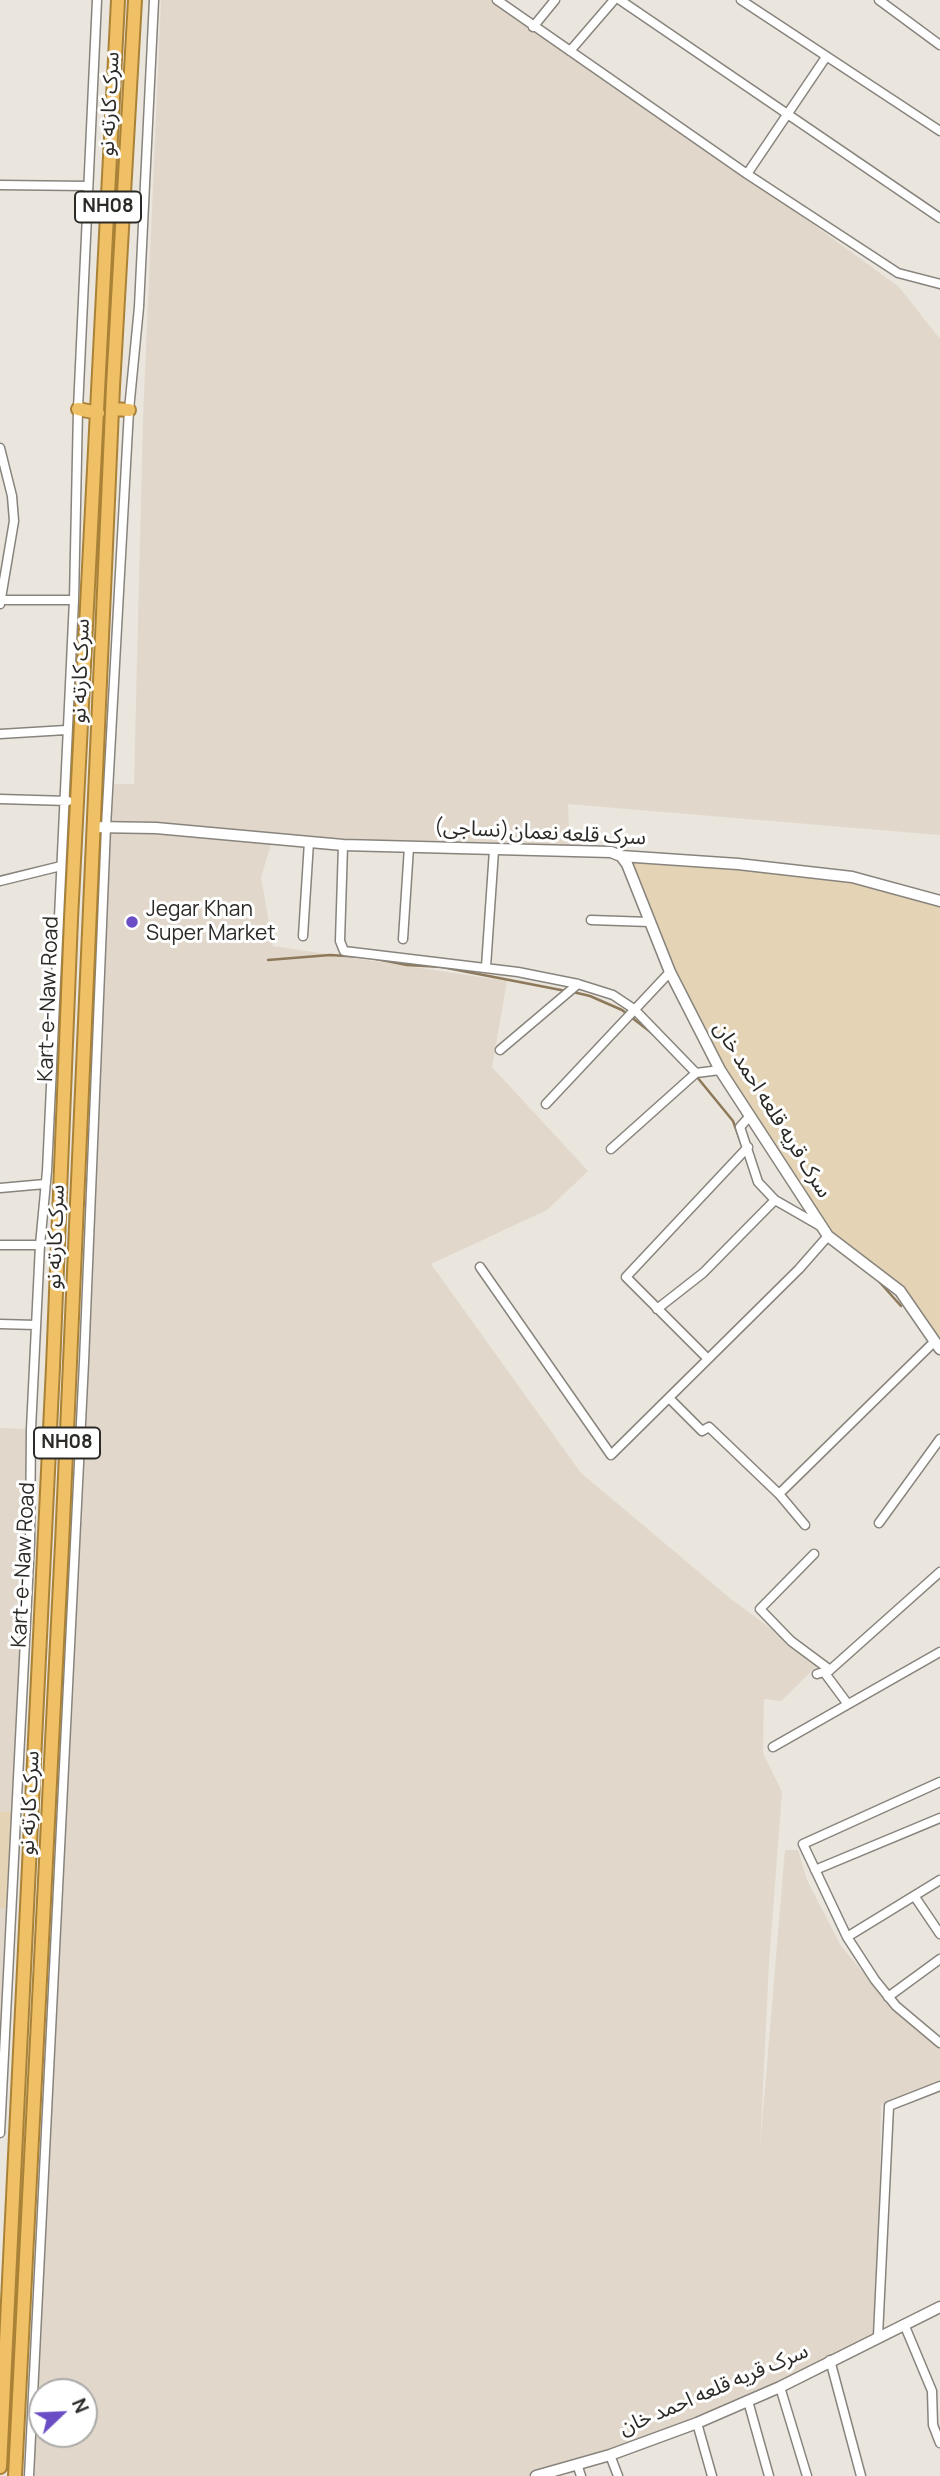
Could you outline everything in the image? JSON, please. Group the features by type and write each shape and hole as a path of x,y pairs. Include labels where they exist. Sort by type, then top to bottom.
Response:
{"highway":[{"name":"سرک کارته نو","path":"98,413 118,0"},
{"name":"سرک کارته نو","path":"15,2476 62,1544 90,881 100,827 113,409 135,0"},
{"path":"105,273 122,268"},
{"path":"102,354 116,352"},
{"path":"78,409 98,413"},
{"path":"113,409 129,410"},
{"name":"Kart-e-Naw Road","path":"0,2467 32,1774 62,985 78,801 98,413"},
{"path":"73,880 90,881"},
{"path":"32,1774 50,1774"},
{"path":"4,2392 19,2392"}],"street":[{"path":"0,2133 3,2012 30,1542 40,1245 62,985 63,800 74,600 78,409 97,0"},
{"path":"29,2476 84,1362 100,827 129,410 139,307 154,0"},
{"path":"497,0 747,174 898,273 939,285"},
{"path":"533,27 555,0"},
{"path":"570,51 617,0 940,218"},
{"path":"741,0 940,131"},
{"path":"878,0 940,45"},
{"path":"747,174 826,57"},
{"path":"0,185 88,186"},
{"path":"0,448 12,496 14,521 1,602 74,600"},
{"path":"0,734 66,730"},
{"path":"0,799 78,801"},
{"name":"سرک قلعه نعمان(نساجی)","path":"100,827 156,828 343,845 611,852 621,856 738,864 852,877 940,901"},
{"path":"303,936 309,842"},
{"path":"343,845 340,941 344,951 486,967 578,984 613,995 634,1009 696,1073"},
{"path":"403,940 409,847"},
{"path":"486,967 494,850"},
{"name":"سرک قریه قلعه احمد خان","path":"621,856 627,864 670,972 720,1070 825,1232 900,1291 938,1345"},
{"path":"0,881 61,866"},
{"path":"591,920 650,922"},
{"path":"546,1104 601,1048 634,1009 656,990 670,972"},
{"path":"500,1050 578,984"},
{"path":"611,1149 696,1073 720,1070"},
{"path":"480,1267 611,1455 670,1399 825,1232 775,1200 758,1182 740,1127 750,1116"},
{"path":"708,1359 626,1277 748,1147"},
{"path":"0,1188 46,1184"},
{"path":"657,1309 703,1273 775,1200"},
{"path":"0,1245 40,1245"},
{"path":"0,1324 36,1325"},
{"path":"779,1494 938,1345"},
{"path":"670,1399 702,1431 709,1427 779,1494 804,1525"},
{"path":"878,1523 940,1439"},
{"path":"814,1554 760,1609 824,1672 847,1703"},
{"path":"824,1672 940,1572"},
{"path":"773,1747 940,1652"},
{"path":"940,1782 803,1844 848,1937 888,1997 940,2043"},
{"path":"815,1870 940,1818"},
{"path":"848,1937 940,1880"},
{"path":"915,1897 940,1934"},
{"path":"888,1997 940,1959"},
{"path":"878,2336 889,2106 940,2086"},
{"name":"سرک قریه قلعه احمد خان","path":"537,2476 611,2455 697,2423 780,2387 940,2307"},
{"path":"904,2324 932,2391 940,2443"},
{"path":"830,2360 861,2476"},
{"path":"780,2387 807,2476"},
{"path":"748,2401 769,2476"},
{"path":"697,2423 712,2476"},
{"path":"611,2455 618,2476"},
{"path":"577,2464 581,2476"}],"shaded area":[{"path":"161,0 506,0 899,287 940,339 940,835 568,804 570,849 273,838 261,877 273,946 507,981 492,1067 588,1171 547,1210 431,1264 581,1473 731,1599 819,1664 781,1701 764,1699 763,1753 782,1792 769,1963 760,2148 785,1850 798,1850 807,1880 841,1946 891,2006 940,2046 940,2084 881,2105 878,2336 697,2423 536,2476 29,2476 30,2448 98,2448 98,2378 34,2378 109,784 134,784 143,418"},
{"path":"621,856 852,877 940,901 940,1349 900,1291 828,1236 720,1070"},
{"path":"0,1428 31,1429 17,1812 0,1812"},
{"path":"0,1812 17,1812 12,1909 0,1908"},
{"path":"0,1908 12,1909 0,2133"}],"waterway":[{"path":"268,960 330,955 363,957"},
{"path":"376,959 407,965 442,967 566,991"},
{"path":"573,992 590,996 622,1010 653,1034"},
{"path":"697,1077 733,1121 757,1186"},
{"path":"875,1277 901,1306"}],"place":[{"name":"Jegar Khan Super Market","path":"132,922"}]}
